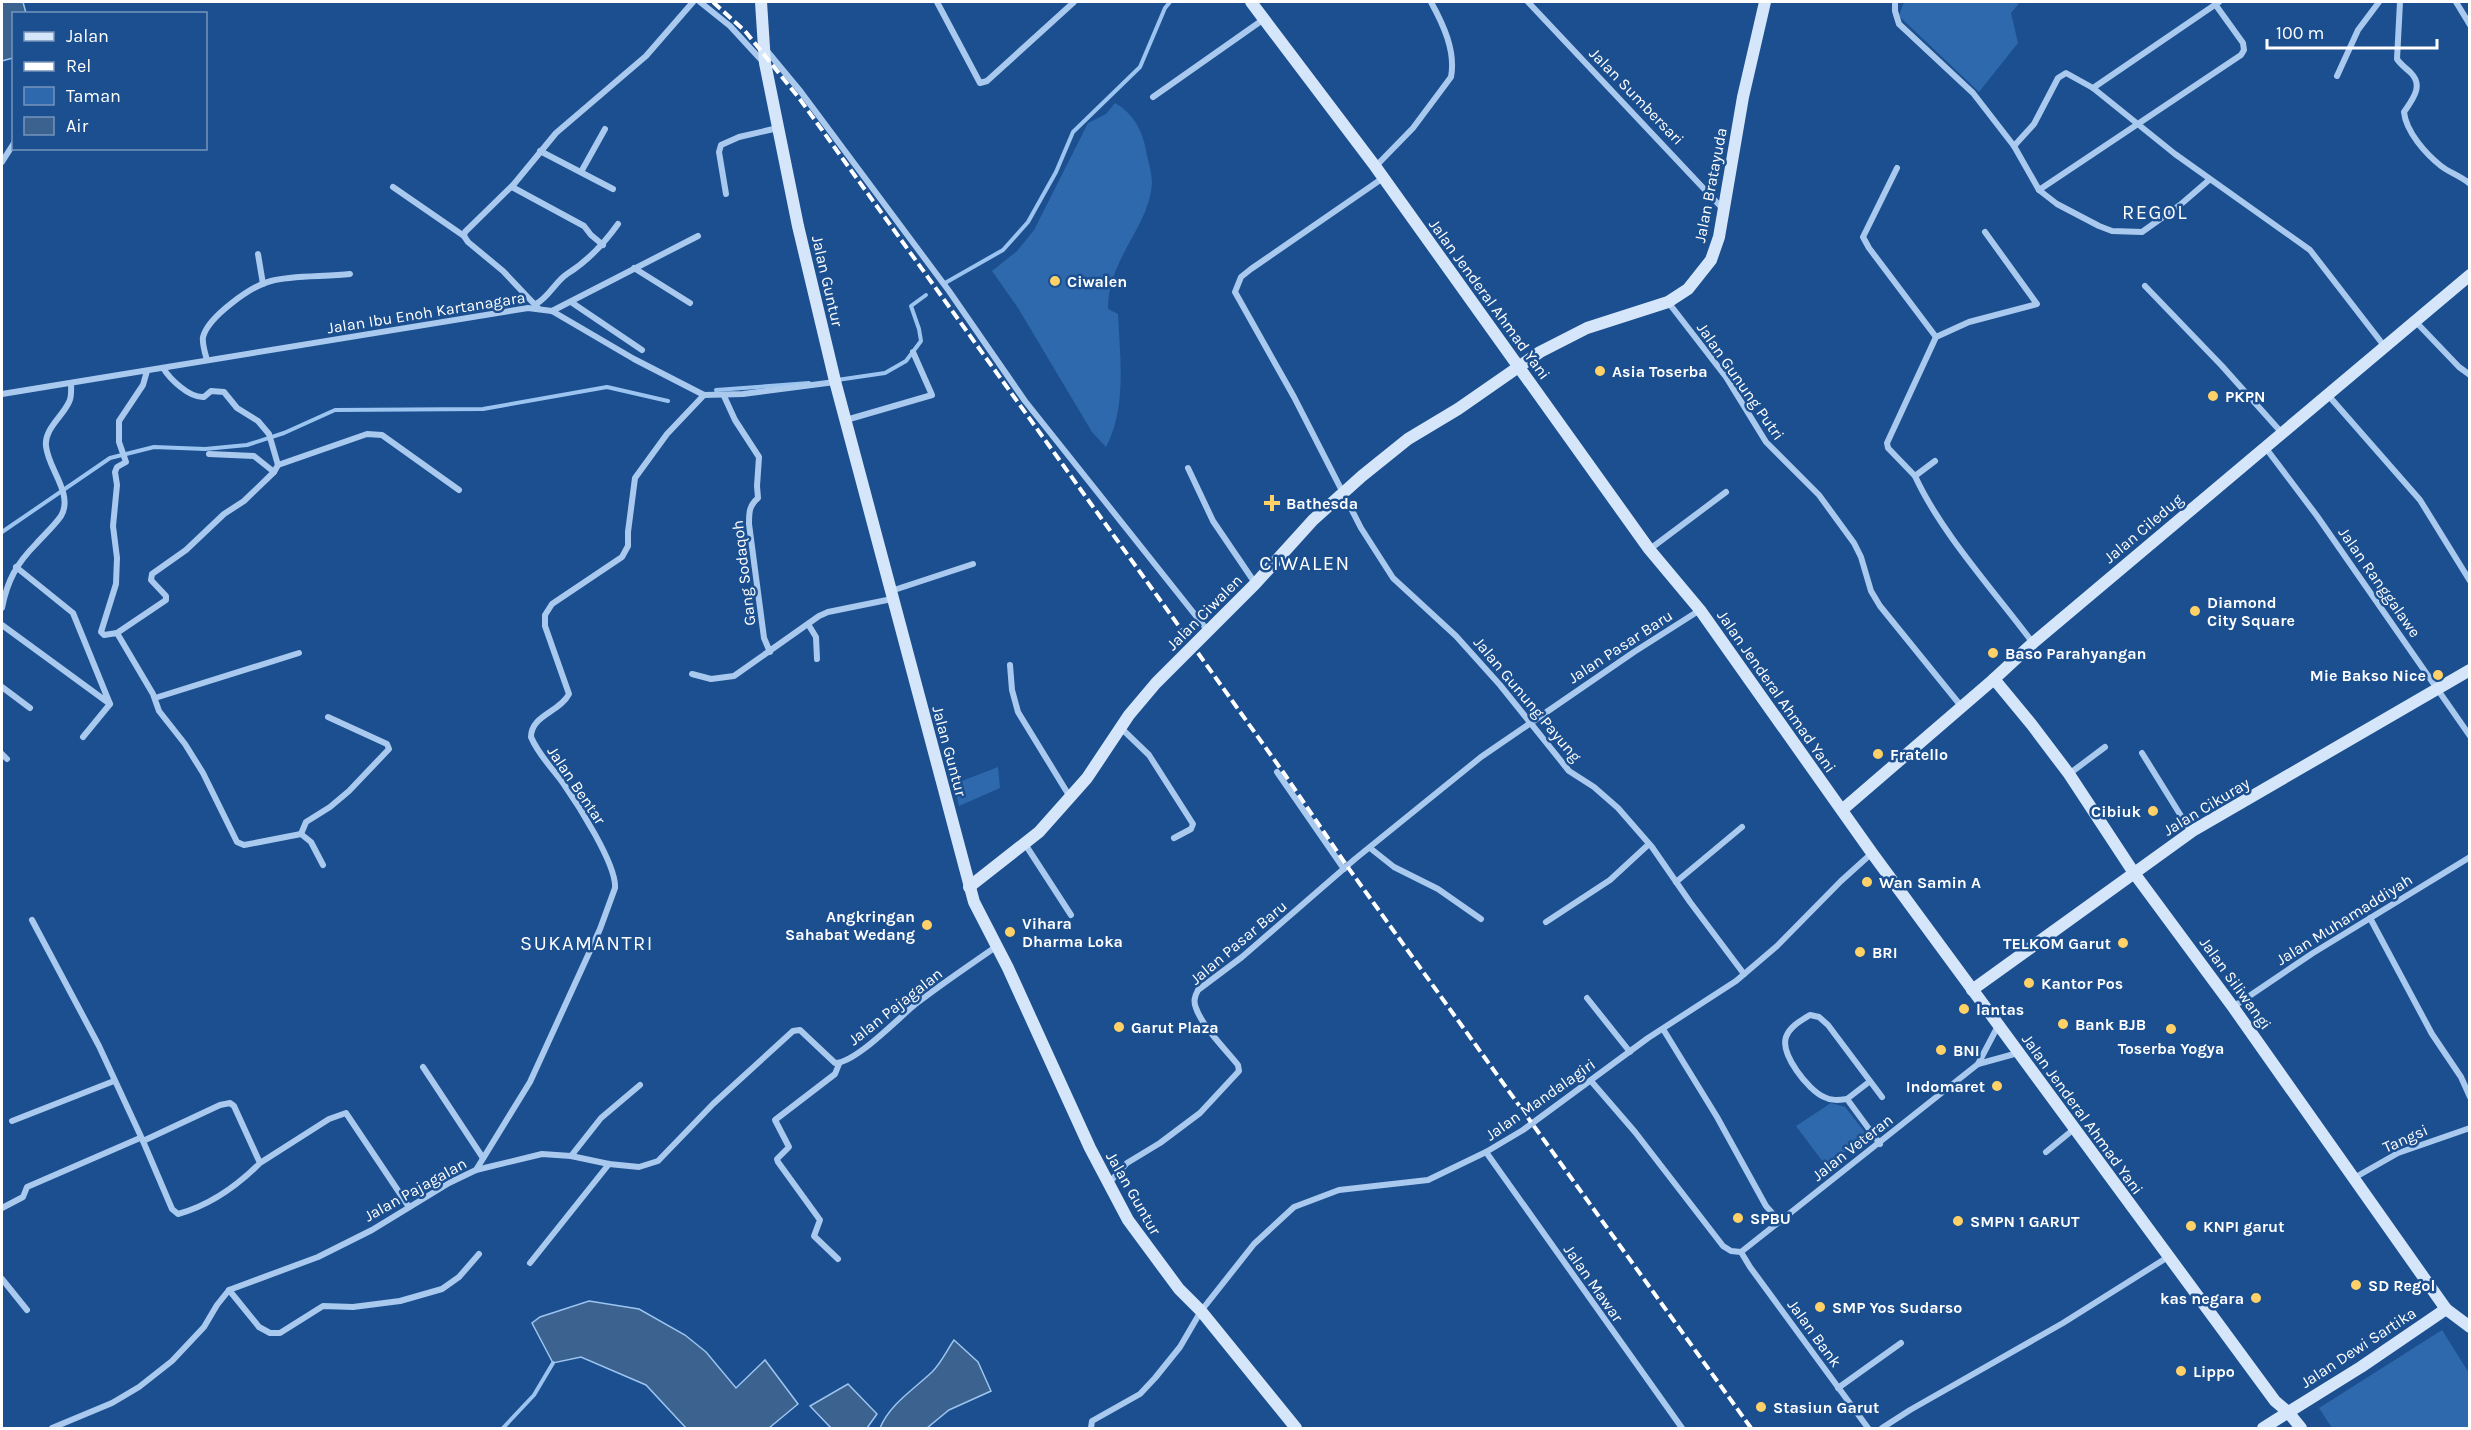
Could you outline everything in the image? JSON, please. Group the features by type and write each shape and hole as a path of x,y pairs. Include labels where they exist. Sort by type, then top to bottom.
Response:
{"street":[{"path":"464,236 465,232 512,187 540,151 578,113 646,56 693,2"},
{"path":"700,2 730,26 765,63"},
{"name":"Jalan Guntur","path":"761,2 762,46 765,63 831,365 969,887 1108,1184 1128,1220 1179,1289 1201,1311 1296,1428"},
{"path":"937,2 980,83 987,81 1074,2"},
{"name":"Jalan Jenderal Ahmad Yani","path":"1251,2 1375,166 1649,549 1700,610 1872,853 2168,1257 2284,1414 2301,1428"},
{"path":"1375,166 1413,128 1451,77 1453,68 1446,35 1431,2"},
{"name":"Jalan Sumbersari","path":"1528,2 1724,210"},
{"name":"Jalan Bratayuda","path":"1519,367 1540,352 1587,328 1668,302 1688,289 1711,260 1719,237 1743,97 1765,2"},
{"path":"1895,2 1899,24 1973,93 2014,146 2039,190 2057,204 2112,231 2142,232 2209,180"},
{"path":"2337,76 2358,30 2379,2"},
{"path":"2400,2 2397,59 2416,79 2417,85 2415,96 2404,112 2404,118 2415,137 2433,159 2469,184"},
{"path":"2456,2 2469,25"},
{"path":"2039,190 2241,55 2244,50 2243,43 2217,3 2093,88"},
{"path":"1153,97 1265,19"},
{"path":"762,46 801,92 949,291 1025,401 1208,631"},
{"path":"2014,146 2034,124 2060,76 2066,73 2093,88 2209,180 2310,250 2385,346"},
{"path":"726,194 719,152 721,145 738,137 778,128"},
{"path":"580,172 605,129"},
{"path":"2,162 12,146"},
{"path":"540,151 613,189"},
{"path":"1897,168 1863,237 1869,249 1936,337"},
{"name":"Jalan Gunung Payung","path":"1383,178 1251,269 1241,277 1235,292 1294,397 1373,549 1394,578 1456,636 1500,685 1569,771 1594,787 1618,808 1649,844 1744,974"},
{"path":"393,187 464,236 475,249 503,271 538,306 567,274 574,272 603,245 618,224"},
{"path":"512,187 584,226 603,245"},
{"path":"1985,232 2037,304 1969,322 1936,337 1887,443 1891,451 1915,476 1922,492 1946,529 2033,643"},
{"path":"552,311 698,236"},
{"path":"258,254 263,284"},
{"path":"634,268 690,303"},
{"path":"207,360 203,338 210,325 238,299 263,284 280,279 350,274"},
{"name":"Jalan Ciledug","path":"1842,810 2033,643 2469,275"},
{"path":"2145,286 2222,366 2281,432"},
{"path":"571,302 642,350"},
{"name":"Jalan Gunung Putri","path":"1668,302 1726,377 1766,442 1819,495 1854,543 1861,557 1871,591 1880,606 1961,706"},
{"name":"Jalan Ibu Enoh Kartanagara","path":"2,394 538,306 552,311 634,359 704,395 724,396 835,381"},
{"path":"2415,321 2469,375"},
{"path":"845,420 932,395 913,352"},
{"name":"Jalan Ciwalen","path":"969,887 1039,832 1087,778 1121,728 1156,683 1255,584 1313,520 1408,439 1519,367"},
{"path":"163,368 170,379 195,396 204,397 211,391 224,392 237,408 258,421 269,434 278,465"},
{"path":"147,371 143,385 131,405 120,416 118,429 126,462 114,471 117,485 113,526 117,558 116,584 100,629 104,635 117,633 166,600 166,596 151,580 152,574 186,550 224,514 244,501 274,472 278,465 367,434 382,435 459,490"},
{"path":"2,608 6,587 16,567 61,515 65,504 47,455 45,442 49,431 70,400 70,383"},
{"name":"Jalan Bentar","path":"476,1170 530,1082 603,920 616,881 609,862 588,824 531,736 535,723 565,702 568,694 544,627 545,615 552,604 622,557 628,546 635,478 668,434 704,395"},
{"path":"2328,395 2420,500 2469,581"},
{"name":"Gang Sodaqoh","path":"724,396 735,420 759,457 757,486 759,498 749,510 749,524 764,638 770,652"},
{"name":"Jalan Ranggalawe","path":"2264,446 2318,516 2469,736"},
{"path":"209,454 254,456 274,472"},
{"path":"1915,476 1935,461"},
{"path":"1188,468 1213,521 1255,584"},
{"path":"1649,549 1726,492"},
{"path":"692,674 711,679 728,678 828,612 891,596 973,564"},
{"path":"16,567 73,613 110,704"},
{"name":"Jalan Pasar Baru","path":"1108,1184 1127,1163 1160,1143 1200,1113 1239,1071 1238,1065 1195,1007 1194,998 1198,990 1242,957 1453,778 1530,722 1700,610"},
{"path":"808,624 816,637 817,659"},
{"path":"2,625 110,704"},
{"path":"117,633 155,698 161,714 185,744 203,773 240,845 301,834 311,842 323,865"},
{"path":"155,698 299,653"},
{"path":"1010,665 1012,690 1018,712 1070,797"},
{"name":"Jalan Cikuray","path":"1972,990 2191,832 2439,690 2469,670"},
{"name":"Jalan Siliwangi","path":"1994,679 2069,774 2134,873 2233,1007 2446,1310 2469,1328"},
{"path":"2,687 30,708"},
{"path":"83,737 110,704"},
{"path":"301,834 306,822 341,798 389,749 387,744 328,717"},
{"path":"1121,728 1149,755 1193,824 1191,829 1174,838"},
{"path":"2069,774 2105,747"},
{"path":"2142,753 2191,832"},
{"path":"1277,772 1344,869"},
{"path":"1676,882 1742,827"},
{"path":"1025,844 1071,915"},
{"path":"1546,922 1610,880 1649,844"},
{"path":"1370,848 1394,867 1438,889 1481,919"},
{"name":"Jalan Mandalagiri","path":"1091,1428 1092,1421 1140,1394 1155,1378 1180,1347 1201,1311 1254,1244 1294,1207 1339,1190 1428,1180 1486,1152 1532,1124 1630,1052 1744,974 1777,946 1841,880 1872,853"},
{"name":"Jalan Muhamaddiyah","path":"2233,1007 2313,953 2469,857"},
{"path":"2370,918 2432,1034 2468,1087 2469,1097"},
{"path":"32,920 99,1046 172,1209 178,1214 222,1196 248,1177 260,1163 329,1119 346,1113 409,1207"},
{"name":"Jalan Pajagalan","path":"229,1290 318,1257 372,1230 449,1183 476,1170 542,1154 571,1156 609,1164 639,1167 658,1161 720,1097 796,1030 800,1030 835,1064 839,1064 857,1054 917,1003 998,946"},
{"path":"1587,998 1630,1052"},
{"path":"1869,1082 1846,1100 1826,1099 1815,1092 1791,1063 1785,1038 1801,1020 1814,1015 1828,1025 1882,1097"},
{"name":"Jalan Veteran","path":"1741,1252 1978,1064 1998,1026"},
{"path":"1663,1029 1717,1117 1766,1206 1780,1222"},
{"name":"Jalan Veteran","path":"1978,1064 2018,1053"},
{"path":"838,1259 814,1236 820,1220 778,1162 777,1159 789,1147 775,1120 835,1074 839,1064"},
{"path":"423,1067 483,1158"},
{"path":"12,1121 114,1081"},
{"path":"1591,1081 1635,1132 1723,1246 1731,1251 1741,1252"},
{"path":"571,1156 601,1118 640,1085"},
{"path":"1846,1100 1880,1144"},
{"path":"2,1208 23,1197 27,1187 220,1105 230,1103 234,1106 260,1163"},
{"name":"Tangsi","path":"2354,1178 2398,1153 2469,1128"},
{"path":"2046,1152 2074,1129"},
{"name":"Jalan Mawar","path":"1486,1152 1682,1428"},
{"path":"530,1263 609,1164"},
{"name":"Jalan Bank","path":"1741,1252 1868,1428"},
{"path":"52,1428 112,1404 172,1361 191,1343 229,1290 259,1327 270,1333 280,1333 323,1306 353,1307 400,1301 442,1289 459,1277 479,1254"},
{"path":"1882,1428 2123,1287 2168,1257"},
{"path":"2,1279 27,1310"},
{"name":"Jalan Dewi Sartika","path":"2264,1428 2446,1310"},
{"path":"1839,1388 1901,1343"},
{"name":"Jalan Jenderal Ahmad Yani","path":"2284,1414 2288,1428"}],"green space":[{"path":"1904,2 2020,2 2011,13 2018,43 1979,92 1899,16"},
{"name":"Ciwalen","path":"1115,103 1132,117 1140,130 1152,183 1144,214 1114,274 1110,291 1108,309 1118,314 1121,382 1117,415 1106,447 1092,432 1018,308 992,271 1017,251 1034,230 1088,123 1106,114"},
{"path":"998,767 1000,788 959,806 954,784"},
{"path":"1831,1103 1845,1107 1867,1135 1826,1166 1796,1126"},
{"path":"2442,1330 2469,1373 2469,1428 2332,1428 2319,1408"}],"water":[{"path":"2,2 23,2 26,12 12,12 12,58 2,61"},
{"path":"589,1301 639,1309 685,1335 706,1352 736,1388 765,1360 798,1404 769,1428 686,1428 646,1385 581,1357 553,1363 532,1323 540,1317"},
{"path":"954,1340 978,1362 991,1391 949,1410 927,1428 880,1428 896,1404 941,1361"},
{"path":"848,1384 877,1414 867,1428 831,1428 810,1406"}],"waterway":[{"path":"945,283 1003,250 1028,222 1056,172 1073,132 1140,67 1165,8 1170,2"},
{"path":"837,380 885,373 906,361 921,341 911,306 926,295"},
{"path":"716,390 809,383"},
{"path":"2,532 110,458 154,447 205,449 247,445 284,433 335,410 483,409 607,387 668,401"},
{"path":"503,1428 534,1395 553,1363"}],"railway":[{"path":"713,2 745,31 799,98 1186,636"},
{"path":"1198,653 1347,866 1751,1428"}],"place":[{"name":"Ciwalen","path":"1055,281"},
{"name":"Asia Toserba","path":"1600,371"},
{"name":"PKPN","path":"2213,396"},
{"name":"Bathesda","path":"1272,503"},
{"name":"Diamond City Square","path":"2195,611"},
{"name":"Baso Parahyangan","path":"1993,653"},
{"name":"Mie Bakso Nice","path":"2438,675"},
{"name":"Fratello","path":"1878,754"},
{"name":"Cibiuk","path":"2153,811"},
{"name":"Wan Samin A","path":"1867,882"},
{"name":"Angkringan Sahabat Wedang","path":"927,925"},
{"name":"Vihara Dharma Loka","path":"1010,932"},
{"name":"TELKOM Garut","path":"2123,943"},
{"name":"BRI","path":"1860,952"},
{"name":"Kantor Pos","path":"2029,983"},
{"name":"lantas","path":"1964,1009"},
{"name":"Bank BJB","path":"2063,1024"},
{"name":"Garut Plaza","path":"1119,1027"},
{"name":"Toserba Yogya","path":"2171,1029"},
{"name":"BNI","path":"1941,1050"},
{"name":"Indomaret","path":"1997,1086"},
{"name":"SPBU","path":"1738,1218"},
{"name":"SMPN 1 GARUT","path":"1958,1221"},
{"name":"KNPI garut","path":"2191,1226"},
{"name":"SD Regol","path":"2356,1285"},
{"name":"kas negara","path":"2256,1298"},
{"name":"SMP Yos Sudarso","path":"1820,1307"},
{"name":"Lippo","path":"2181,1371"},
{"name":"Stasiun Garut","path":"1761,1407"}],"district":[{"name":"REGOL","path":"2155,212"},
{"name":"CIWALEN","path":"1305,563"},
{"name":"SUKAMANTRI","path":"587,943"}]}
